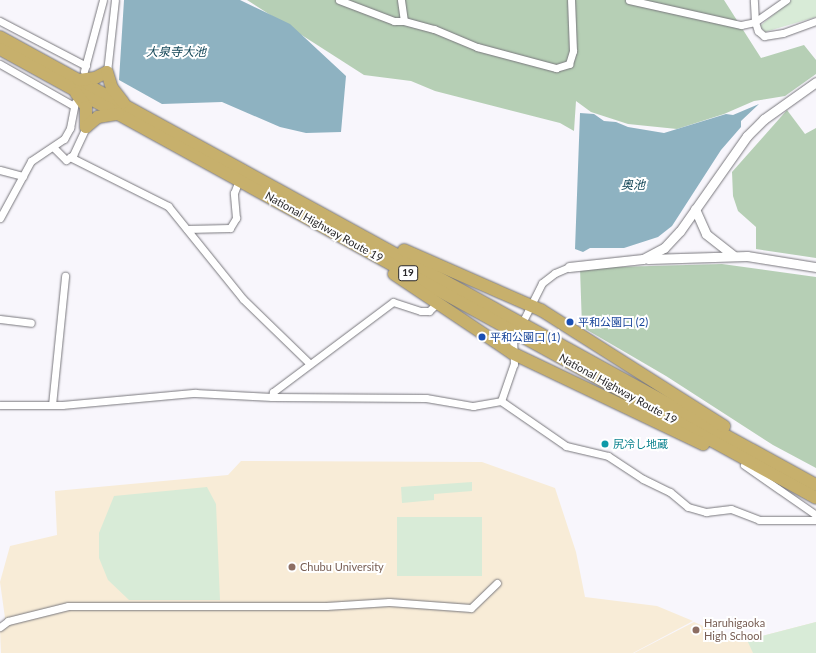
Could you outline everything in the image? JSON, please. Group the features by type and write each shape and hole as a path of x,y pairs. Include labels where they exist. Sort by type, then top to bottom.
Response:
{"highway":[{"name":"National Highway Route 19","path":"0,37 79,86 761,461 816,498"},
{"name":"National Highway Route 19","path":"0,49 79,86"},
{"path":"107,72 121,109 98,117 86,127 86,107 79,86 107,72"},
{"name":"National Highway Route 19","path":"121,109 239,180 377,250"},
{"path":"393,246 529,304 751,443 761,461 744,465 512,353 436,304 380,264 377,250 393,246"},
{"name":"National Highway Route 19","path":"761,461 816,485"}],"street":[{"path":"0,218 31,161 54,148 70,128 79,86 103,0"},
{"path":"107,72 115,0"},
{"path":"338,0 394,21 404,21 434,29 477,47 556,68 569,64 573,51 571,0"},
{"path":"401,0 404,21"},
{"path":"629,0 720,22 741,25 755,22 786,0"},
{"path":"754,0 755,22 758,31 764,36 783,33 816,21"},
{"path":"0,21 79,86"},
{"path":"0,64 79,86"},
{"path":"643,259 671,242 747,136 764,119 816,82"},
{"path":"54,148 60,157 66,160 70,157 86,127"},
{"path":"70,157 168,206 243,299 310,364"},
{"path":"0,170 22,176"},
{"path":"186,229 230,228 236,218 234,193 239,180"},
{"path":"695,209 706,234 733,255"},
{"path":"524,319 529,304 542,283 569,267 643,259 733,255 816,267"},
{"path":"52,405 65,276"},
{"path":"272,397 273,392 393,302 421,311 429,310 436,304"},
{"path":"0,319 31,323"},
{"path":"501,401 514,364 512,353 513,340"},
{"path":"0,404 52,405 195,393 272,397 426,398 473,406 501,401 566,446 608,456 643,479 670,492 688,507 706,512 731,509 759,520 816,520"},
{"path":"744,465 816,515"},
{"path":"0,627 8,621 68,606 326,606 389,602 472,608 497,583"}],"shaded area":[{"name":"Chubu University","path":"241,461 482,462 555,488 576,552 585,597 657,606 693,621 633,653 1,653 0,630 5,618 0,582 10,546 57,535 55,491 228,475"},
{"name":"Haruhigaoka High School","path":"694,622 731,638 750,639 816,622 816,653 634,653"}],"green space":[{"path":"247,0 724,0 761,58 804,45 816,60 816,74 785,96 754,101 724,114 677,129 628,124 591,112 576,101 574,131 560,123 435,91 411,81 364,75"},
{"path":"791,0 816,0 816,17 765,32 760,26"},
{"path":"787,110 805,134 816,128 816,258 756,249 756,227 738,211 733,196 732,172"},
{"path":"722,264 816,277 816,468 773,445 666,376 582,327 580,268"},
{"path":"472,482 472,491 434,494 434,500 402,503 401,487"},
{"path":"207,487 216,504 220,600 129,600 108,580 99,558 99,533 114,496"},
{"path":"397,517 482,517 482,576 397,576"},
{"path":"816,622 816,653 753,653 747,640"}],"water":[{"name":"大泉寺大池","path":"124,0 240,0 290,24 346,76 341,132 306,133 280,127 222,102 162,104 119,80"},
{"name":"奥池","path":"759,104 741,121 741,127 721,150 672,226 658,237 624,248 590,248 583,252 575,249 580,113 594,114 604,121 616,122 628,127 664,133 726,114 733,115"}],"place":[{"name":"平和公園口 (2)","path":"570,322"},
{"name":"平和公園口 (1)","path":"482,337"},
{"name":"尻冷し地蔵","path":"605,444"},
{"name":"Chubu University","path":"292,567"},
{"name":"Haruhigaoka High School","path":"696,630"}]}
